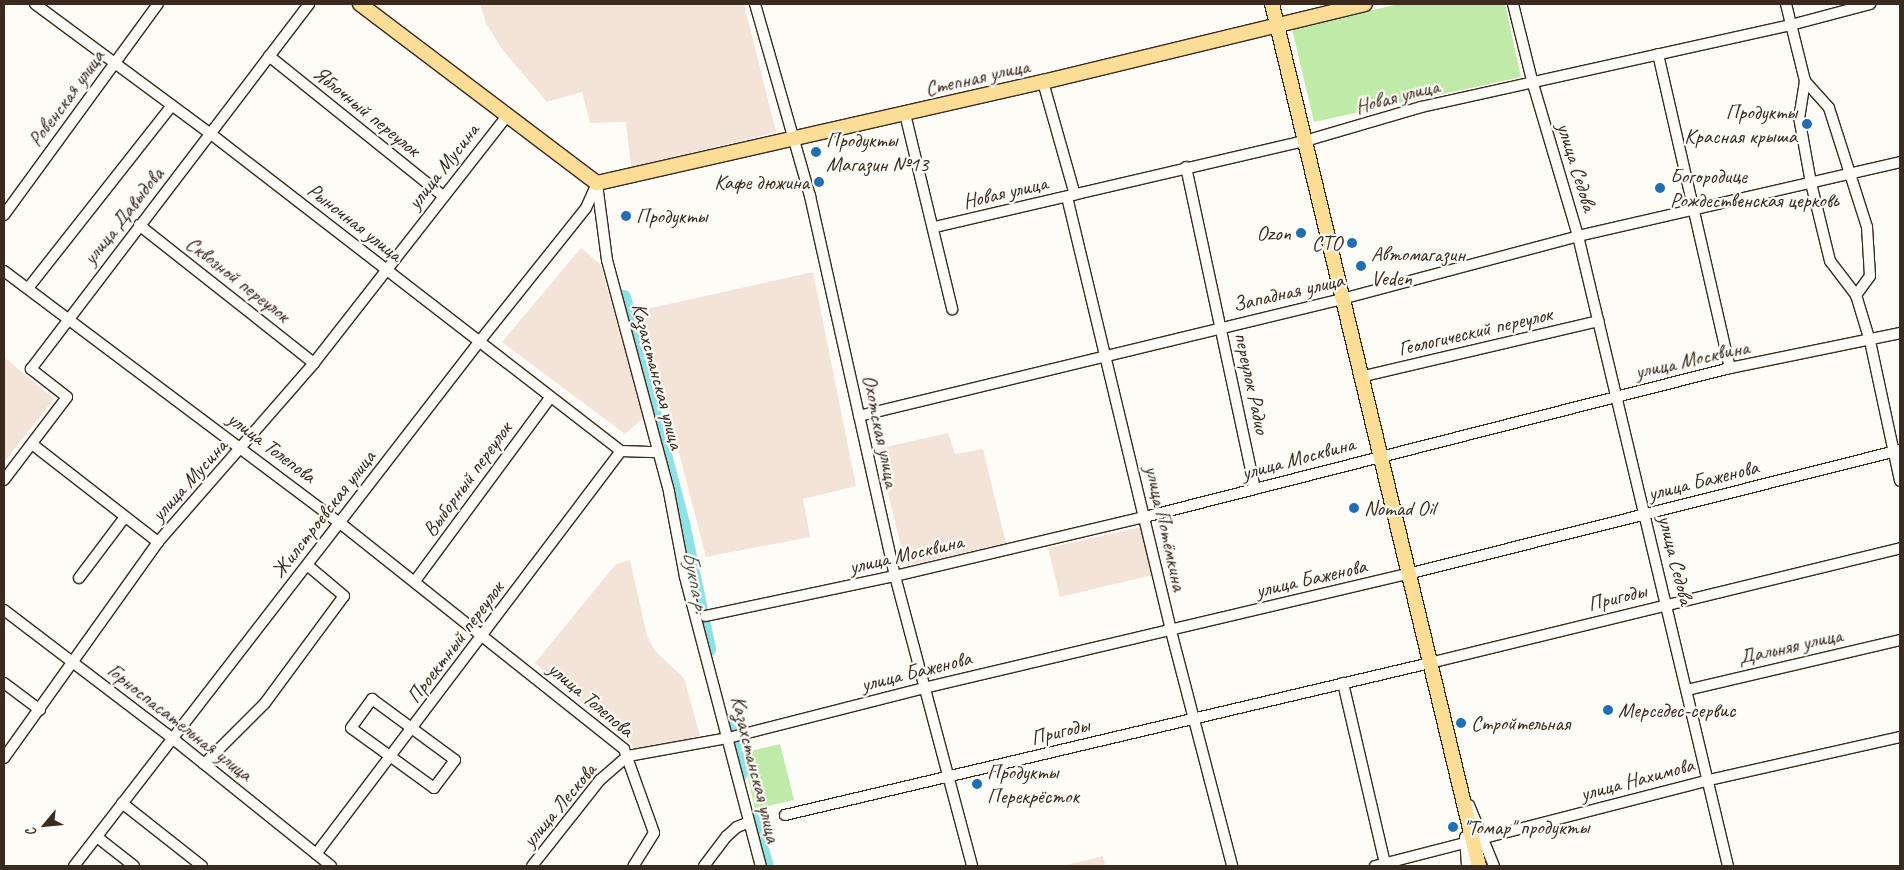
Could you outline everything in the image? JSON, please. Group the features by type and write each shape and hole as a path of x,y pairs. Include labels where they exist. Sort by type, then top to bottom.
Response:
{"main road":[{"path":"360,4 506,117 597,183"},
{"path":"1272,4 1379,456 1474,841 1478,866"},
{"name":"Степная улица","path":"597,183 1043,82 1365,4"}],"street":[{"name":"Рыночная улица","path":"35,4 211,134 550,398 622,451"},
{"name":"Ровенская улица","path":"4,215 158,4"},
{"name":"улица Давыдова","path":"4,480 67,397 31,370 138,225 211,134 309,4"},
{"name":"Охотская улица","path":"755,4 792,140 810,196 896,576 972,866"},
{"name":"улица Седова","path":"1513,4 1533,84 1578,236 1667,603 1728,866"},
{"path":"1786,4 1806,81 1829,108 1867,227 1870,276 1856,295"},
{"name":"Новая улица","path":"935,227 1186,167 1305,141 1421,107 1533,84 1791,25 1870,4"},
{"path":"1658,54 1730,368"},
{"name":"Яблочный переулок","path":"269,56 442,195"},
{"path":"1806,81 1799,117 1811,183 1830,261 1856,295 1870,341 1897,451 1900,481"},
{"name":"улица Потёмкина","path":"1043,82 1065,150 1071,196 1106,354 1171,631 1232,866"},
{"path":"29,287 172,105"},
{"path":"905,114 935,227 952,309"},
{"name":"улица Мусина","path":"4,758 158,542 243,448 314,363 388,270 442,195 506,117"},
{"name":"Западная улица","path":"859,416 1221,326 1342,299 1578,236 1695,211 1900,162"},
{"name":"переулок Радио","path":"1186,167 1255,489"},
{"name":"Жилстроевская улица","path":"74,866 479,342 586,208 597,183"},
{"name":"Казахстанская улица","path":"597,183 607,260 669,492 684,577 761,866"},
{"name":"Сквозной переулок","path":"138,225 314,363"},
{"name":"улица Толепова","path":"4,270 243,448 484,634 624,749 628,756"},
{"name":"Геологический переулок","path":"1360,377 1599,321"},
{"name":"улица Москвина","path":"705,616 896,576 1145,517 1617,395 1730,368 1870,341 1900,333"},
{"name":"Выборный переулок","path":"415,582 550,398"},
{"path":"32,444 158,542"},
{"path":"622,451 657,452"},
{"name":"Проектный переулок","path":"316,854 622,451"},
{"name":"улица Баженова","path":"728,738 924,688 1408,574 1897,451"},
{"path":"79,578 125,517"},
{"name":"Пригоды","path":"785,814 950,777 1194,717 1430,663 1667,603 1900,548"},
{"path":"204,764 265,703 344,596 307,565"},
{"name":"Горноспасательная улица","path":"4,610 172,738 331,866"},
{"name":"Дальняя улица","path":"1687,690 1900,640"},
{"path":"4,683 40,710"},
{"name":"улица Нахимова","path":"1343,683 1364,777 1380,865 1709,780 1900,737"},
{"path":"372,699 413,728 455,760 434,788 351,728 372,699"},
{"path":"633,866 652,842 654,834 628,756 728,738"},
{"name":"улица Лескова","path":"532,866 600,780 628,756"},
{"path":"122,803 202,866"},
{"path":"704,866 737,826 748,823"},
{"path":"97,837 134,866"},
{"path":"1467,866 1474,841"},
{"path":"1474,841 1494,866"}],"shaded area":[{"path":"480,4 744,4 776,132 631,167 626,122 590,123 582,92 547,102 501,48 486,23"},
{"path":"581,248 601,265 643,418 625,434 502,342"},
{"path":"813,272 856,486 803,499 810,537 706,557 642,310"},
{"path":"4,357 54,399 4,462"},
{"path":"948,433 955,454 983,449 1006,543 906,566 877,449"},
{"path":"1141,527 1153,575 1060,597 1048,548"},
{"path":"630,560 647,636 656,652 684,678 700,736 637,749 535,663 616,564"},
{"path":"1103,856 1105,866 1063,866"}],"green space":[{"path":"1399,4 1505,4 1521,77 1314,122 1292,29"},
{"path":"780,744 794,800 755,809 742,753"}],"waterway":[{"name":"Букпа р.","path":"624,297 683,523 709,649"},
{"name":"Букпа р.","path":"729,725 741,774"},
{"name":"Букпа р.","path":"752,817 767,866"}],"place":[{"name":"Продукты Красная крыша","path":"1807,124"},
{"name":"Продукты Магазин №13","path":"816,152"},
{"name":"Кафе дюжина","path":"819,182"},
{"name":"Богородице Рождественская церковь","path":"1660,188"},
{"name":"Продукты","path":"626,216"},
{"name":"Ozon","path":"1301,233"},
{"name":"СТО","path":"1352,243"},
{"name":"Автомагазин Veden","path":"1361,266"},
{"name":"Nomad Oil","path":"1354,508"},
{"name":"Мерседес-сервис","path":"1608,710"},
{"name":"Стройтельная","path":"1461,723"},
{"name":"Продукты Перекрёсток","path":"977,784"},
{"name":"\"Томар\" продукты","path":"1453,827"}]}
